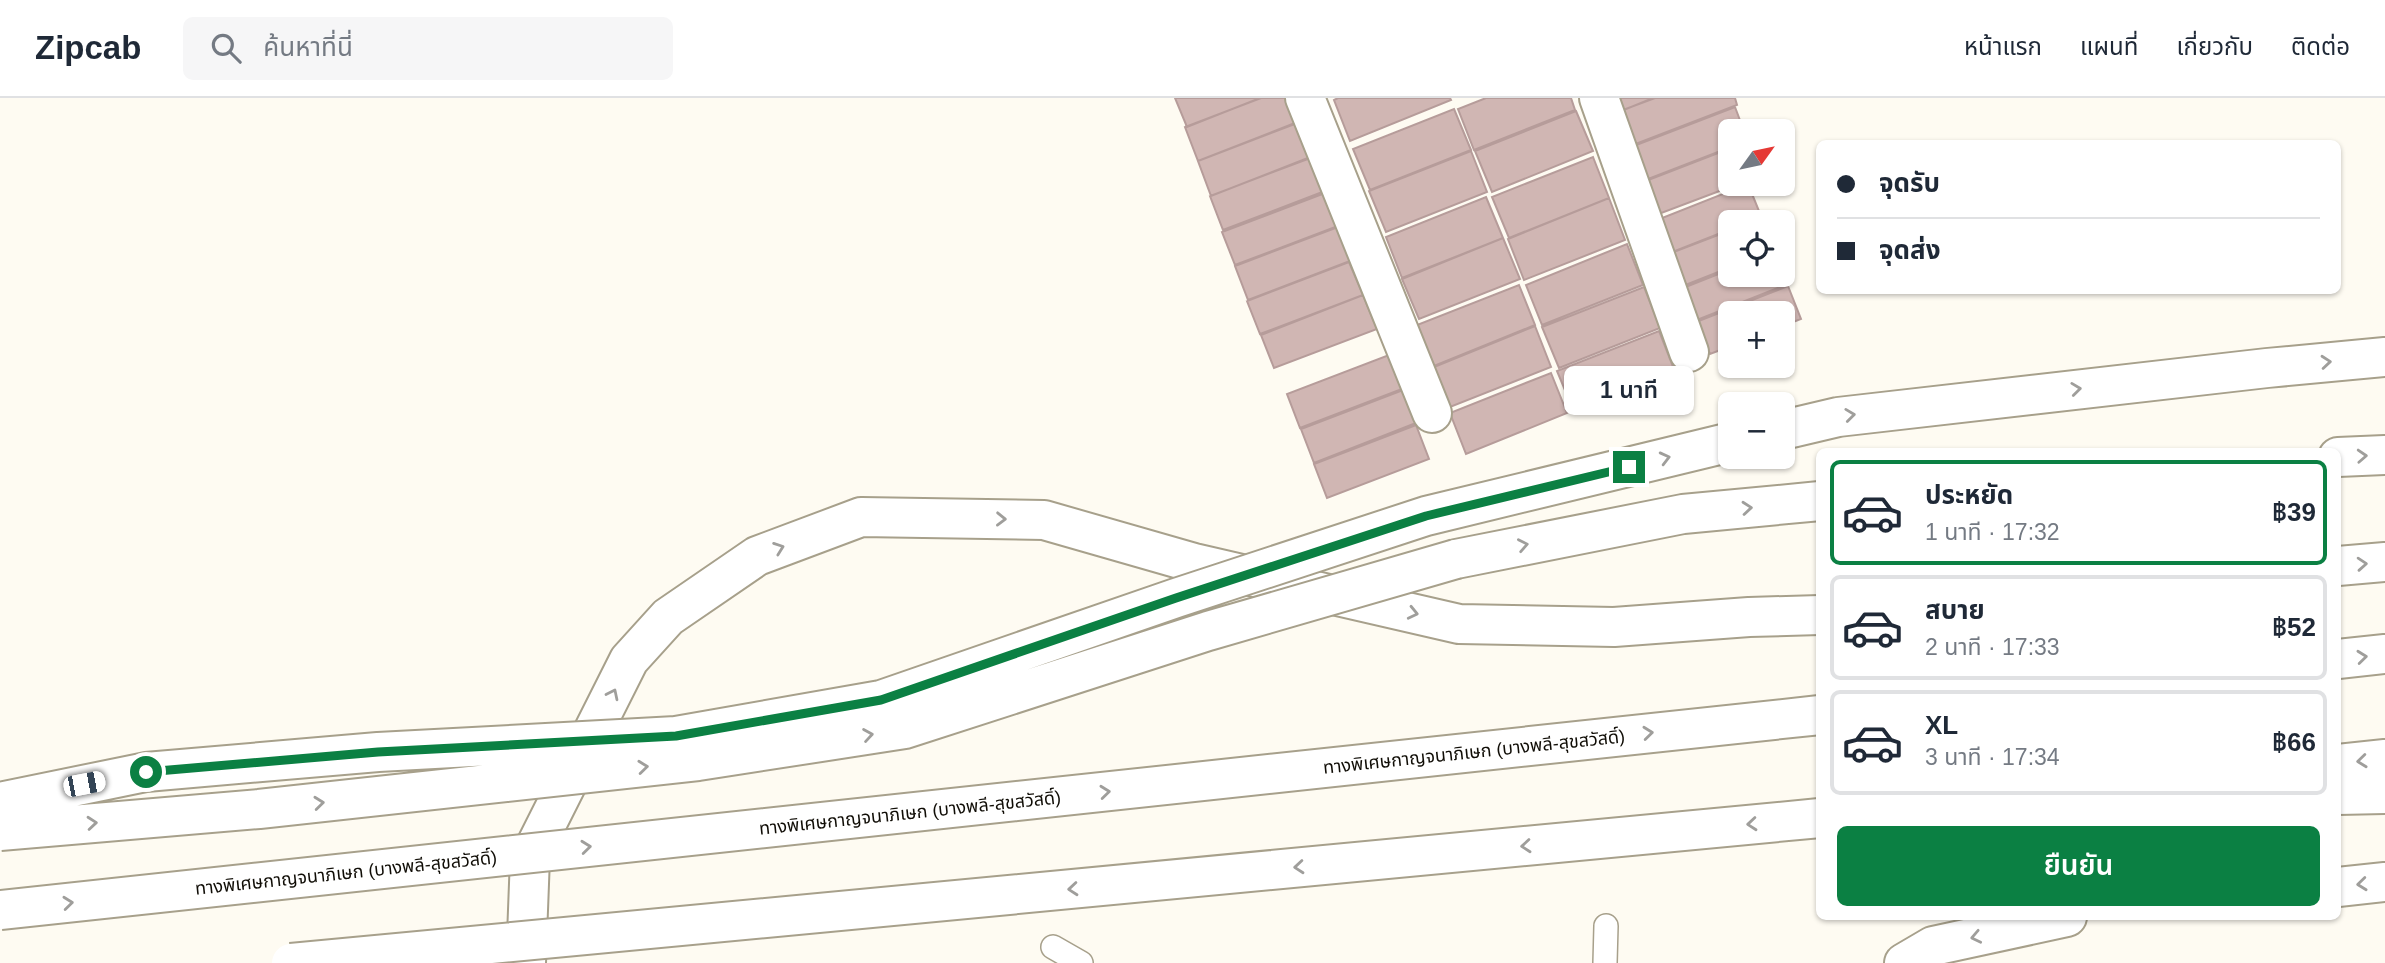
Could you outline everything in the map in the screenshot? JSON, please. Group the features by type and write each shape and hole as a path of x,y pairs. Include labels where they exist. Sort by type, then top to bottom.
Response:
{"main road":[{"path":"1305,98 1432,413"},
{"path":"1599,98 1689,352"},
{"path":"1795,427 1838,416 2385,357"},
{"path":"0,802 146,772 378,752 676,736 881,700 1176,598 1426,516 1718,445"},
{"path":"2341,457 2385,455"},
{"path":"0,831 259,809 698,761 905,729 1208,631 1456,559 1683,514 1816,501"},
{"path":"526,963 530,857 629,660 668,617 757,556 861,517 1044,520 1194,563 1459,624 1614,627 1816,615"},
{"path":"2341,566 2385,562"},
{"path":"2341,659 2385,654"},
{"name":"ทางพิเศษกาญจนาภิเษก (บางพลี-สุขสวัสดิ์)","path":"0,910 1816,715"},
{"path":"2341,764 2385,759"},
{"path":"2341,795 2385,794"},
{"path":"291,963 1816,818"},
{"path":"2341,887 2385,882"},
{"path":"1904,963 1933,946 2053,920"}],"lane":[{"path":"1605,963 1606,926"},
{"path":"1053,947 1081,963"}],"building":[{"path":"1175,98 1260,98 1187,127"},
{"path":"1261,98 1291,98 1300,121 1198,161 1185,127"},
{"path":"1486,98 1571,98 1575,110 1474,150 1458,109"},
{"path":"1614,98 1653,98 1619,112"},
{"path":"1655,98 1735,98 1737,105 1633,145 1620,111"},
{"path":"1334,100 1451,100 1350,141"},
{"path":"1735,107 1740,119 1718,119 1718,152 1643,181 1631,147"},
{"path":"1454,109 1471,150 1370,190 1353,149"},
{"path":"1576,111 1593,151 1492,192 1475,151"},
{"path":"1300,122 1313,156 1211,196 1198,161"},
{"path":"1471,151 1487,192 1386,232 1369,191"},
{"path":"1718,153 1718,192 1656,215 1643,182"},
{"path":"1313,157 1325,191 1223,230 1210,196"},
{"path":"1593,157 1609,198 1509,238 1492,197"},
{"path":"1325,193 1338,226 1235,265 1222,232"},
{"path":"1718,196 1753,196 1759,210 1718,210 1718,234 1670,253 1657,220"},
{"path":"1486,197 1503,238 1402,278 1386,237"},
{"path":"1609,198 1625,240 1524,280 1508,239"},
{"path":"1338,227 1350,261 1248,300 1235,266"},
{"path":"1718,235 1718,272 1683,286 1671,253"},
{"path":"1503,238 1520,279 1419,319 1402,279"},
{"path":"1627,244 1643,285 1542,325 1526,285"},
{"path":"1349,262 1363,295 1260,334 1247,301"},
{"path":"1718,274 1718,287 1780,287 1745,301 1718,301 1718,312 1697,320 1683,288"},
{"path":"1519,285 1535,325 1434,366 1417,325"},
{"path":"1644,287 1660,328 1559,368 1542,327"},
{"path":"1788,287 1794,301 1750,301"},
{"path":"1363,295 1377,329 1274,368 1261,335"},
{"path":"1795,304 1801,319 1795,321"},
{"path":"1718,313 1718,351 1710,354 1696,322"},
{"path":"1535,326 1551,367 1450,407 1434,367"},
{"path":"1659,331 1675,372 1574,412 1557,371"},
{"path":"1389,355 1402,389 1300,428 1287,394"},
{"path":"1551,373 1567,413 1466,454 1450,413"},
{"path":"1403,390 1416,423 1314,463 1301,429"},
{"path":"1416,425 1429,459 1327,498 1314,464"}],"route":[{"path":"146,772 378,752 676,736 881,700 1176,598 1426,516 1629,467"}]}
